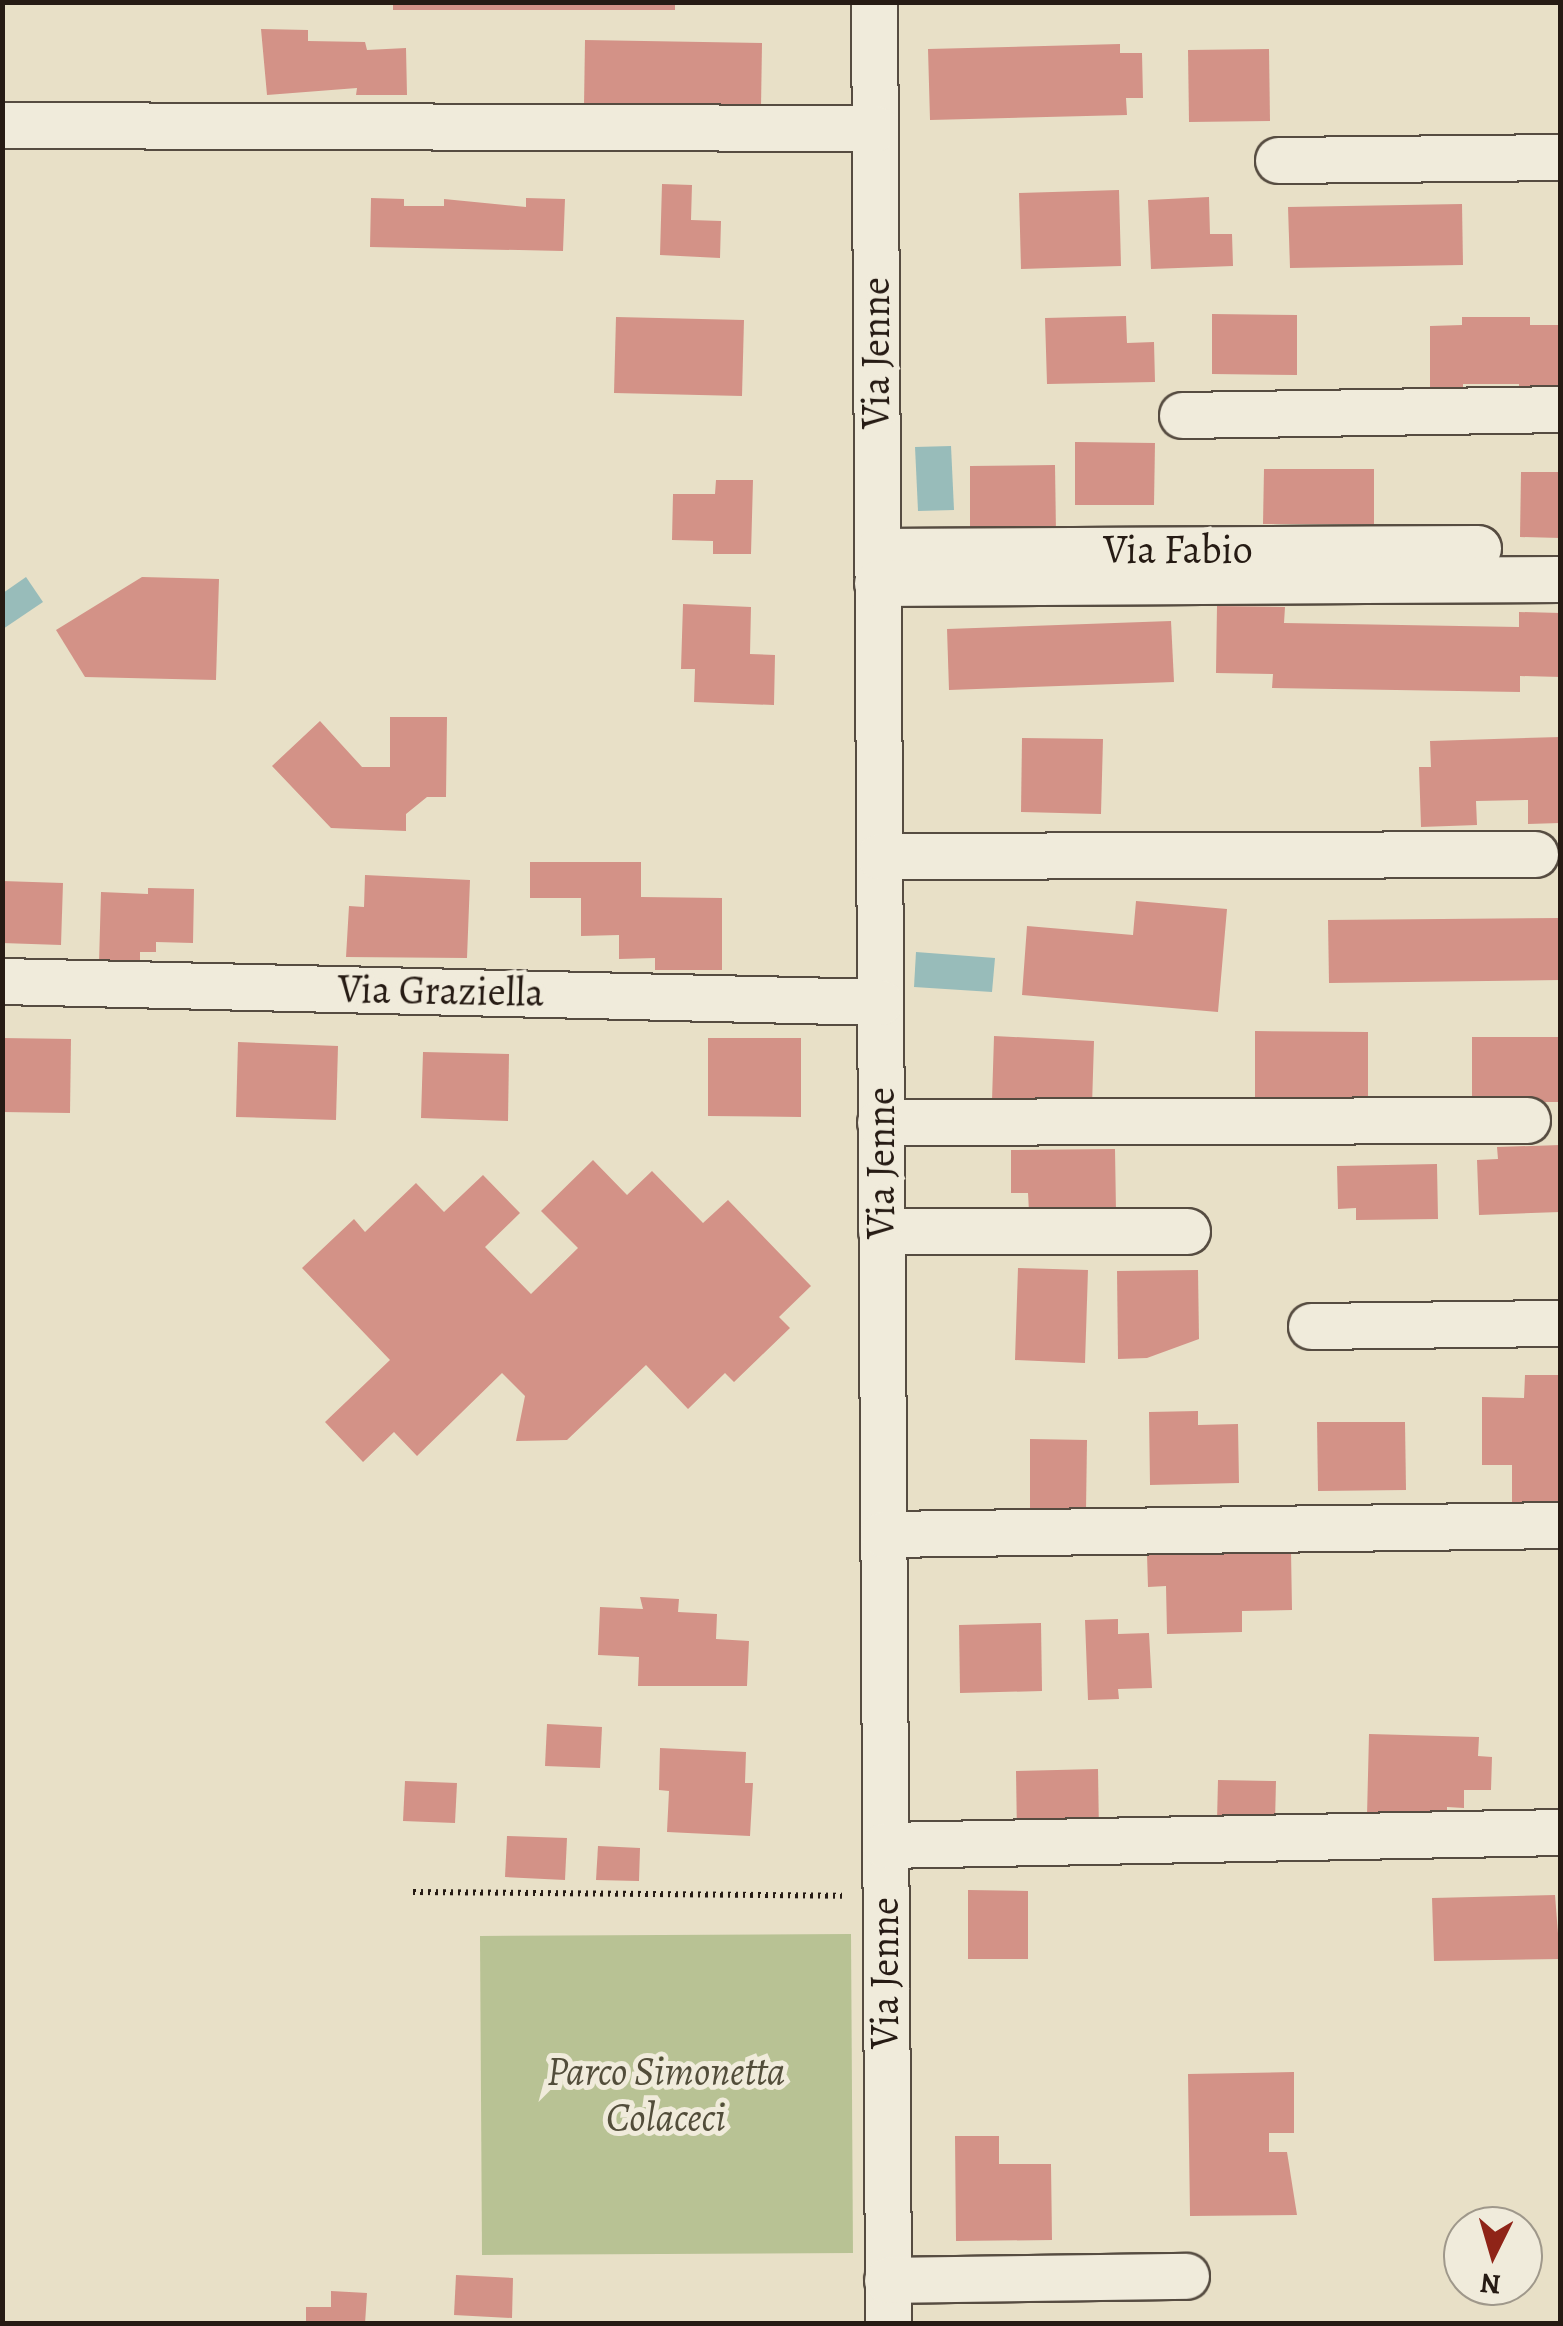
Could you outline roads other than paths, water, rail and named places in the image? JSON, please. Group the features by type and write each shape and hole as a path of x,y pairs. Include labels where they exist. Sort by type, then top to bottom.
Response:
{"street":[{"name":"Via Jenne","path":"874,2 887,2302"},
{"path":"2,126 874,128"},
{"path":"1278,160 1560,157"},
{"path":"1182,415 1560,409"},
{"name":"Via Fabio","path":"877,567 1478,548"},
{"path":"877,567 1560,579"},
{"path":"879,856 1535,854"},
{"name":"Via Graziella","path":"2,981 880,1002"},
{"path":"880,1122 1527,1120"},
{"path":"881,1230 1188,1231"},
{"path":"1312,1326 1560,1323"},
{"path":"883,1534 1560,1525"},
{"path":"885,1845 1560,1832"},
{"path":"887,2302 1186,2276"}],"water":[{"path":"951,446 954,510 918,511 915,447"},
{"path":"26,577 43,602 3,629 3,593"},
{"path":"916,952 995,958 992,992 914,987"}],"park label":[{"name":"Parco Simonetta Colaceci","path":"666,2095"}]}
